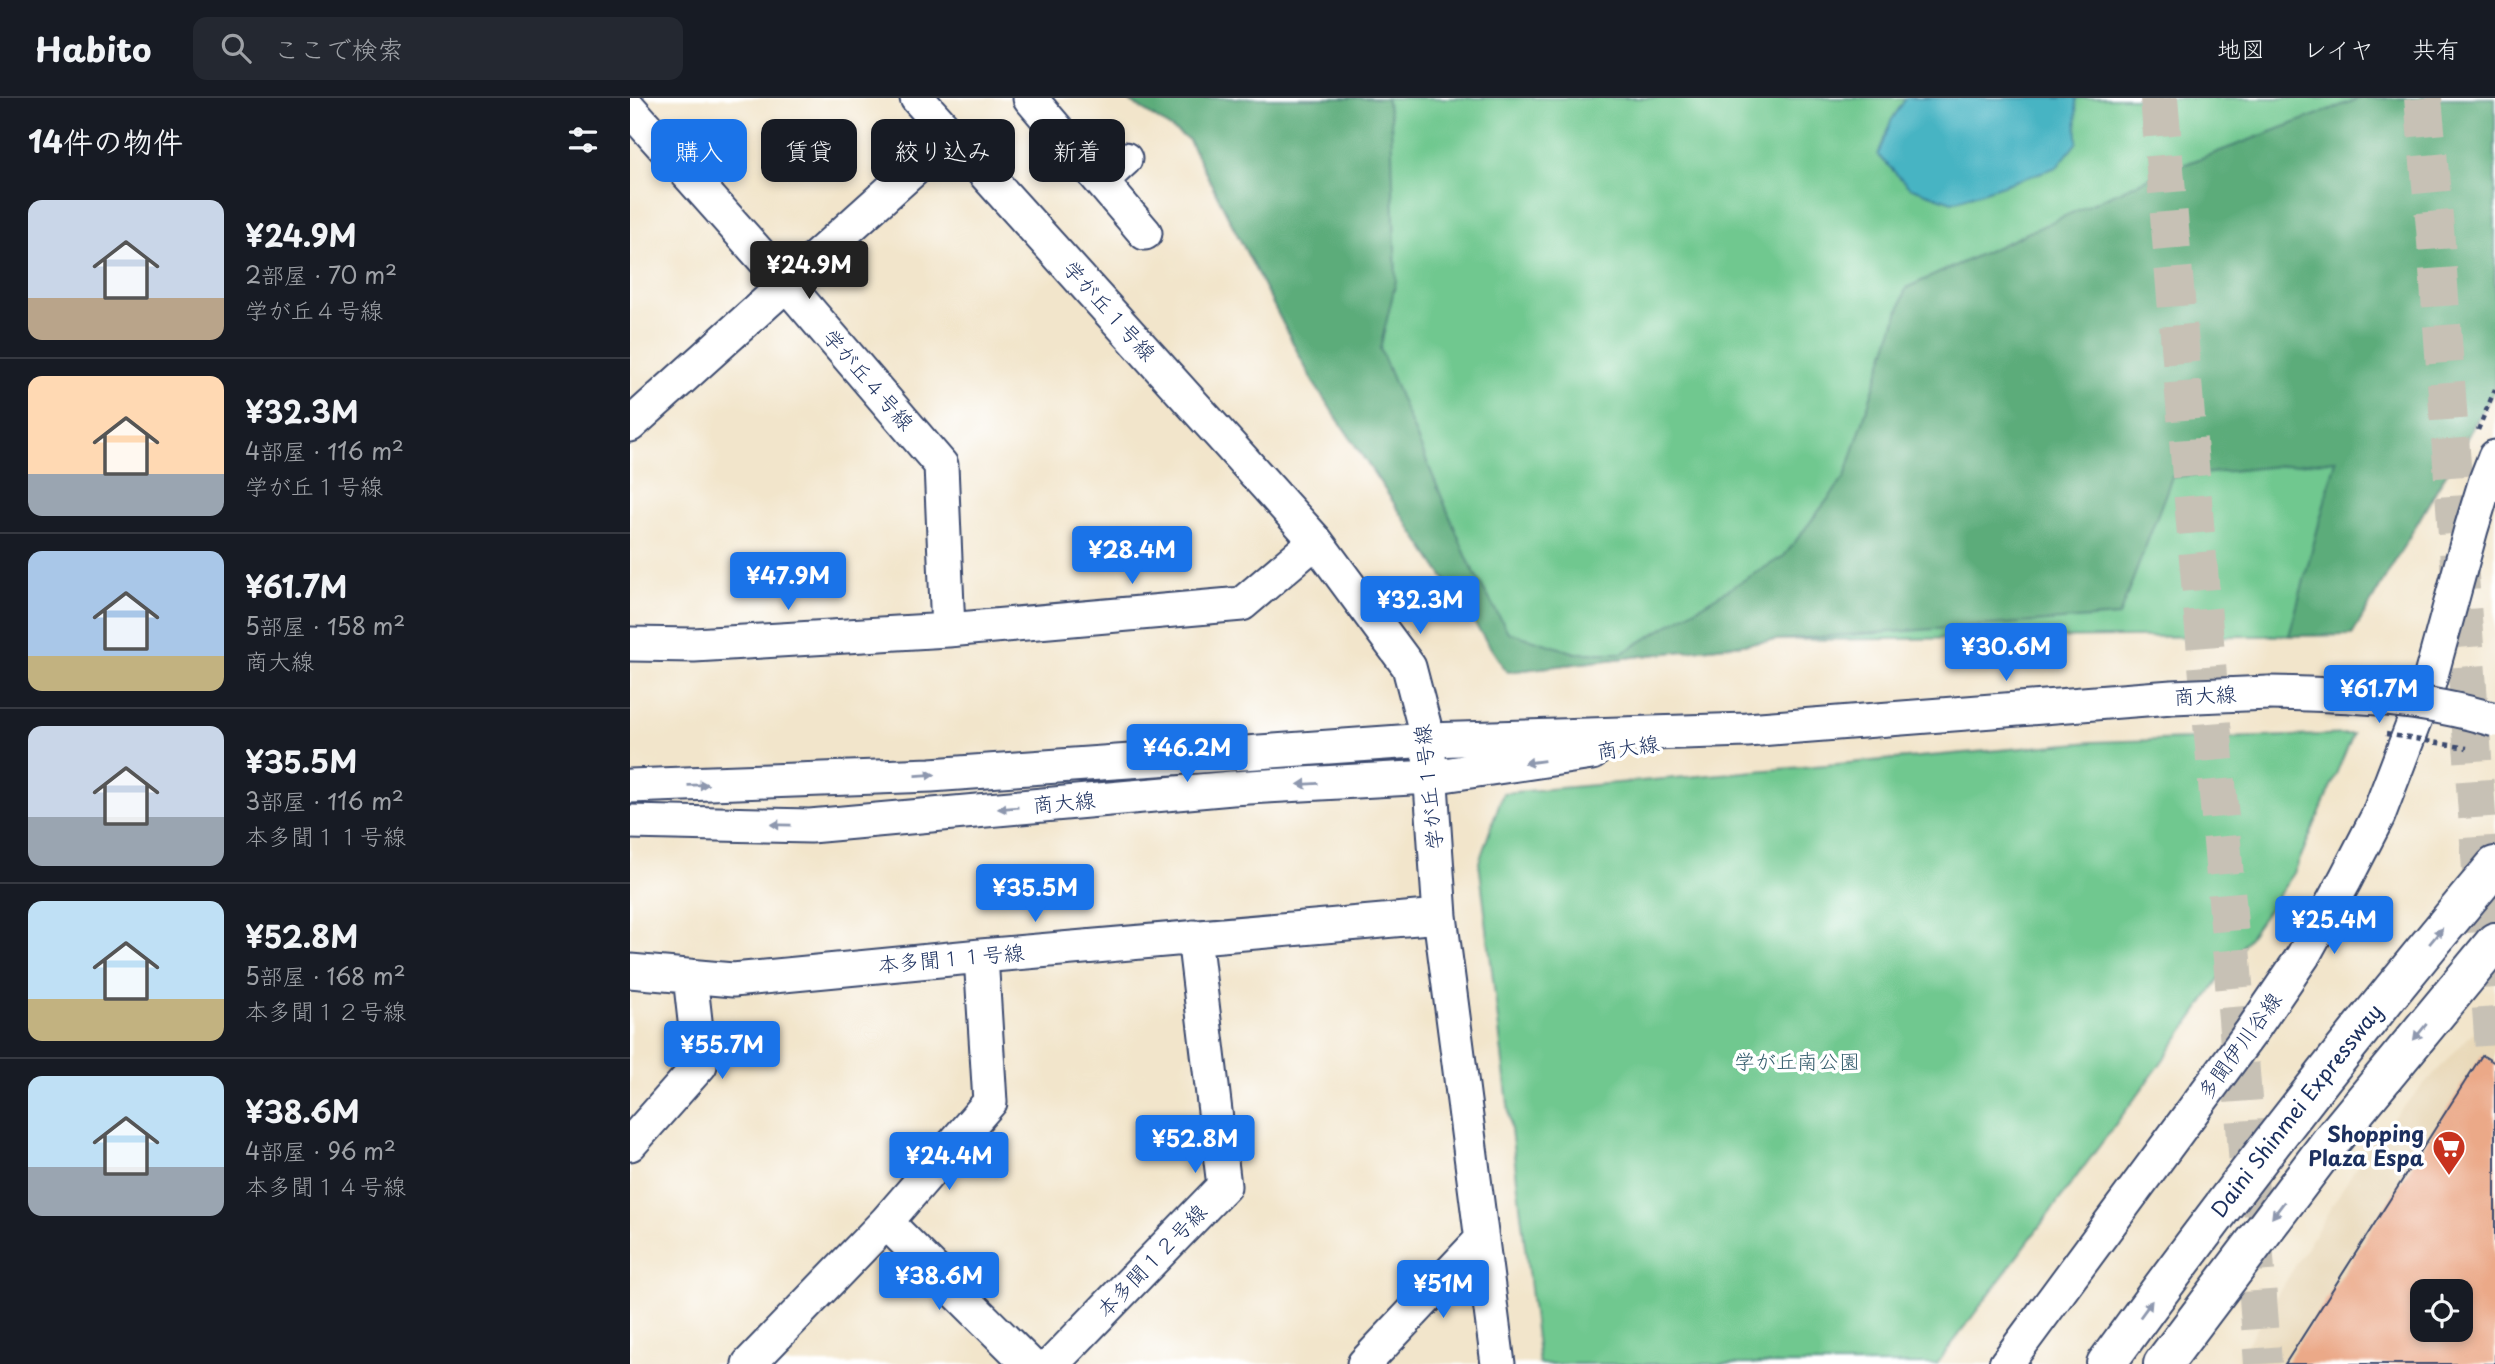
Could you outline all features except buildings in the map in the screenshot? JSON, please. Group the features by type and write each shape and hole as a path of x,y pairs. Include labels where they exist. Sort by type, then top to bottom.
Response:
{"highway":[{"name":"Daini Shinmei Expressway","path":"2106,1364 2292,1114 2495,866"},
{"path":"2163,1364 2331,1141 2495,942"},
{"path":"2456,987 2495,949"}],"street":[{"name":"学が丘１号線","path":"917,98 936,119"},
{"path":"1030,98 1113,170 1145,233"},
{"name":"学が丘４号線","path":"631,113 787,285 941,465 947,630"},
{"path":"630,425 900,182"},
{"name":"学が丘１号線","path":"992,182 1316,541 1409,667 1428,740 1440,916 1498,1364"},
{"name":"多聞伊川谷線","path":"2006,1364 2251,1032 2303,956 2345,880 2378,816 2429,683 2471,529 2495,457"},
{"path":"630,643 694,645 947,630 1242,604 1316,541"},
{"name":"商大線","path":"630,786 932,775 1428,740 1747,730 2172,697 2269,693 2374,697 2428,705 2495,720"},
{"name":"商大線","path":"630,822 810,826 1232,788 1430,777 1747,730"},
{"name":"本多聞１１号線","path":"630,971 733,980 1440,916"},
{"name":"本多聞１２号線","path":"1052,1364 1224,1186 1194,937"},
{"path":"749,1364 886,1222 990,1102 981,956"},
{"path":"630,1144 700,1065 691,976"},
{"path":"886,1222 1029,1364"},
{"path":"1364,1364 1482,1239"}],"path":[{"path":"2379,733 2469,748"}],"shaded area":[{"name":"Shopping Plaza Espa","path":"2495,1009 2495,1364 2235,1364 2373,1139"}],"green space":[{"path":"1125,98 2495,98 2495,389 2352,635 1777,640 1507,672 1313,382 1189,140"},
{"path":"1125,98 1386,98 1391,118 1396,281 1380,349 1470,565 1508,632 1576,653 1622,653 1784,556 1845,477 1906,288 2151,177 2361,98 2495,98 2495,389 2352,635 2289,636 2336,460 2172,477 2119,616 1777,640 1507,672 1313,382 1189,140"},
{"name":"学が丘南公園","path":"2353,734 2294,873 2156,1070 1937,1364 1539,1364 1479,862 1503,793 2092,742"}],"water":[{"path":"1906,98 2076,98 2077,142 2057,167 1952,202 1909,187 1878,155 1891,121"}],"tunnel":[{"path":"2159,98 2237,1019 2263,1364"},
{"path":"2423,98 2435,228 2495,1064"}],"place":[{"name":"Shopping Plaza Espa","path":"2449,1177"}]}
